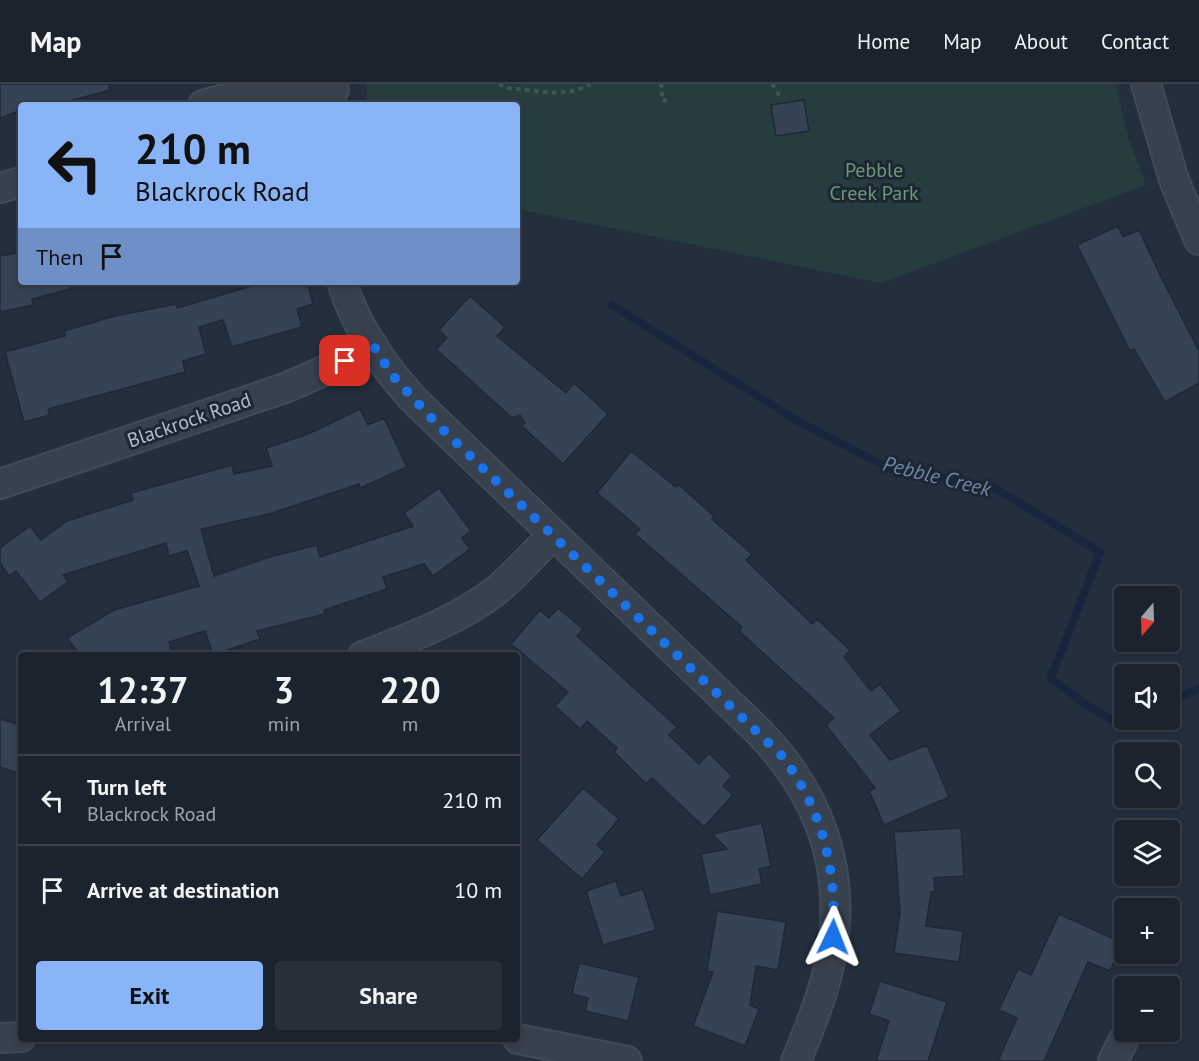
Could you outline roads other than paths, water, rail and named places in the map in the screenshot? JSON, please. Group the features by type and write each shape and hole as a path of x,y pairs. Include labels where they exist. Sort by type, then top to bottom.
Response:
{"street":[{"path":"1146,84 1174,180 1199,240"},
{"path":"214,102 253,94 334,93"},
{"path":"0,188 18,183"},
{"path":"343,285 356,316 392,375 437,424 782,756 800,783 816,814 827,847 834,901 833,937 824,986 796,1061"},
{"name":"Blackrock Road","path":"0,484 292,385 342,363 373,345"},
{"path":"373,652 424,632 473,606 512,576 553,534"},
{"path":"0,1038 18,1037"},
{"path":"520,1039 627,1061"}],"waterway":[{"name":"Pebble Creek","path":"612,305 801,423 889,468 995,488 1100,552 1051,678 1089,707 1114,720"},
{"name":"Pebble Creek","path":"1180,697 1199,689"}],"park label":[{"name":"Pebble Creek Park","path":"874,182"}]}
